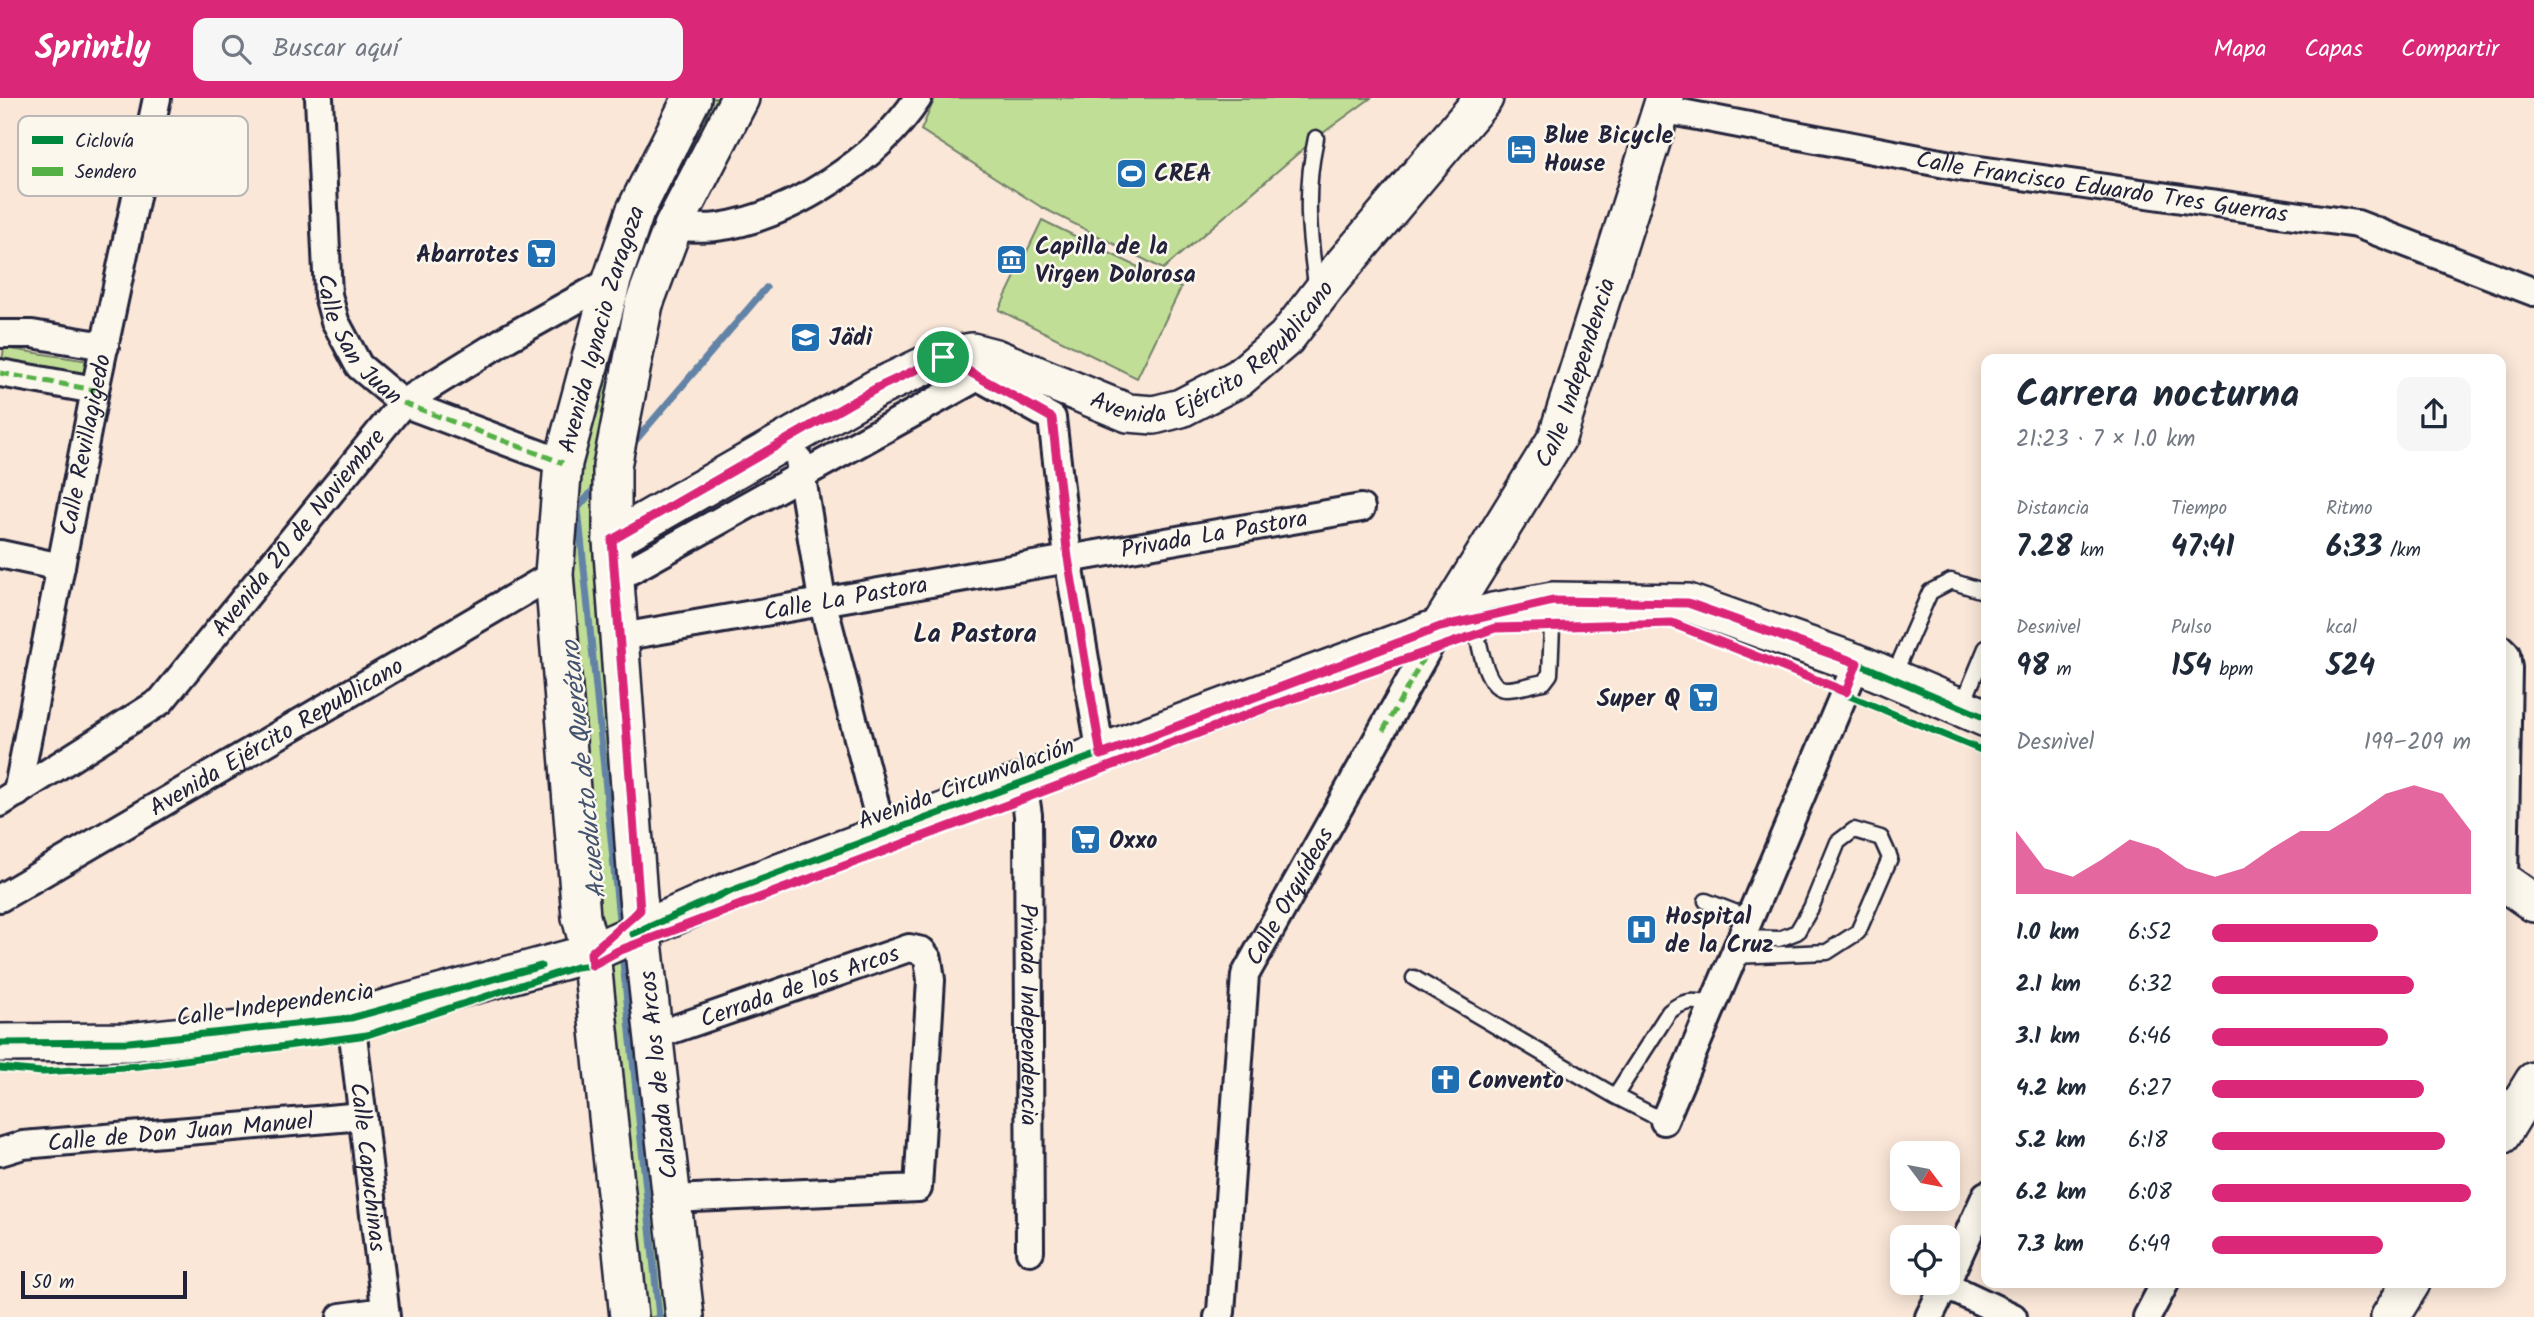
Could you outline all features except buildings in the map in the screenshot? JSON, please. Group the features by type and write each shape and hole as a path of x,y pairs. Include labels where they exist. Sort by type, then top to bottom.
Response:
{"street":[{"name":"Calle Revillagigedo","path":"153,116 157,98"},
{"name":"Calle San Juan","path":"319,98 328,295 335,321 359,366 403,403 563,463"},
{"name":"Avenida Ignacio Zaragoza","path":"554,574 563,463 612,280 635,212 692,98"},
{"name":"Avenida Ignacio Zaragoza","path":"612,540 611,466 644,304 674,227 740,98"},
{"path":"674,227 717,227 752,218 824,187 882,144 903,121 918,98"},
{"name":"Avenida Ejército Republicano","path":"612,540 877,388 943,357 972,352 995,358 1128,413 1154,415 1181,408 1239,377 1286,338 1333,277 1484,98"},
{"name":"Calle Francisco Eduardo Tres Guerras","path":"1663,104 1966,168 2357,224 2534,292"},
{"name":"Calle Independencia","path":"1457,622 1557,438 1663,104"},
{"name":"Calle Revillagigedo","path":"9,798 61,567 136,196"},
{"name":"Avenida 20 de Noviembre","path":"9,798 161,701 403,403 508,338 612,280"},
{"path":"0,334 32,334 105,346"},
{"path":"943,357 1052,418 1068,558 1101,755"},
{"path":"0,373 95,390"},
{"path":"615,579 978,377"},
{"path":"795,435 822,600 883,834"},
{"name":"Privada La Pastora","path":"1068,558 1361,508"},
{"name":"Calzada de los Arcos","path":"612,540 640,920 685,1317"},
{"path":"0,554 61,567"},
{"name":"Calle La Pastora","path":"621,637 1068,558"},
{"path":"554,574 581,917 591,953 629,1317"},
{"name":"Avenida Ejército Republicano","path":"0,898 554,574"},
{"name":"Avenida Circunvalación","path":"640,920 725,893 1457,622 1553,601 1688,603 1857,663 1974,712"},
{"name":"Calle Orquídeas","path":"1223,1315 1245,975 1383,731 1457,622"},
{"path":"2506,659 2506,742"},
{"path":"1664,1121 1857,663"},
{"name":"Privada Independencia","path":"1023,781 1028,815 1030,1251"},
{"path":"2506,891 2534,903"},
{"path":"2506,893 2534,921"},
{"name":"Calle Independencia","path":"0,1042 129,1042 351,1018 591,953 640,920"},
{"name":"Cerrada de los Arcos","path":"654,1036 909,948 922,951 928,959 931,980 918,1188 672,1199"},
{"name":"Calle Capuchinas","path":"351,1018 386,1314"},
{"path":"2506,1127 2534,1081"},
{"name":"Calle de Don Juan Manuel","path":"0,1152 23,1145 363,1116"},
{"path":"1960,1252 1981,1206"},
{"path":"2147,1317 2162,1288"},
{"path":"2390,1317 2408,1288"},
{"path":"1960,1289 2013,1317"},
{"path":"1929,1317 1940,1295"},
{"path":"341,1317 386,1314"}],"lane":[{"path":"1316,138 1309,172 1307,225 1318,299"},
{"path":"1893,678 1930,592 1951,581 1981,590"},
{"path":"1457,622 1492,684 1503,690 1544,682 1553,666 1553,601"},
{"path":"1974,712 1981,675"},
{"path":"1706,901 1742,937 1827,951 1858,932 1890,858 1881,838 1854,830 1838,842 1811,908 1797,932 1779,939 1742,937"},
{"path":"1414,978 1615,1096 1664,1121"},
{"path":"1615,1096 1669,1012 1680,1003 1690,1001 1714,1004"}],"green space":[{"path":"698,98 732,98 602,457 592,527 677,1317 639,1317 586,831 569,549 578,460 619,285"},
{"name":"CREA","path":"935,98 1371,98 1316,138 1163,269 1041,207 921,130"},
{"path":"1042,220 1181,288 1137,378 999,310"},
{"path":"4,348 89,361 87,375 2,361"}],"waterway":[{"name":"Acueducto de Querétaro","path":"630,447 766,288"},
{"name":"Acueducto de Querétaro","path":"600,482 578,508 620,929"},
{"name":"Acueducto de Querétaro","path":"622,952 659,1317"}],"marked path":[{"path":"0,373 95,390"},
{"path":"403,403 563,463"},
{"path":"1383,731 1427,652"}],"cycle path":[{"path":"633,934 725,893 1440,627 1493,612 1553,601 1688,603 1857,663 1981,716"},
{"path":"0,1068 42,1072 140,1066 367,1035 576,967 592,965 643,942 1265,708 1495,627 1672,623 1981,750"},
{"path":"0,1043 129,1042 351,1018 541,966"}],"place":[{"name":"Blue Bicycle House","path":"1521,149"},
{"name":"CREA","path":"1131,173"},
{"name":"Abarrotes","path":"542,254"},
{"name":"Capilla de la Virgen Dolorosa","path":"1012,260"},
{"name":"Jädi","path":"806,337"},
{"name":"Super Q","path":"1703,698"},
{"name":"Oxxo","path":"1086,840"},
{"name":"Hospital de la Cruz","path":"1642,930"},
{"name":"Convento","path":"1445,1080"}],"district":[{"name":"La Pastora","path":"975,633"}],"route":[{"path":"943,357 1052,418 1068,558 1101,755 1440,627 1493,612 1553,601 1688,603 1857,663 1846,692 1730,649 1672,623 1495,628 1265,708 822,877 664,933 618,951 592,965 591,953 640,910 612,540 877,388 943,357"}]}
